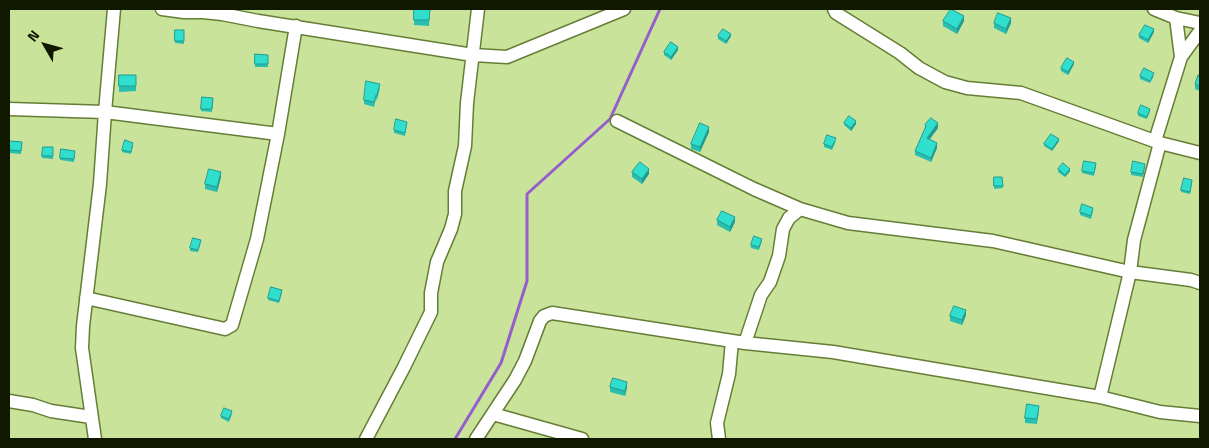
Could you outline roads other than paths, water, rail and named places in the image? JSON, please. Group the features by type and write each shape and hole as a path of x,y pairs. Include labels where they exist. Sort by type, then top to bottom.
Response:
{"street":[{"path":"95,439 82,348 100,184 114,9"},
{"path":"162,9 222,14 473,55 507,57 624,9"},
{"path":"366,439 431,312 431,293 437,262 451,229 455,191 465,146 478,9"},
{"path":"834,9 836,13 900,53 919,68 945,82 967,88 1021,93 1157,142 1200,153"},
{"path":"1154,9 1176,18 1200,24"},
{"path":"1176,18 1181,57"},
{"path":"86,298 225,329 229,328 232,324 257,238 278,134 296,26"},
{"path":"1100,397 1130,272 1134,240 1157,142 1181,57 1200,31"},
{"path":"9,109 105,112 278,134"},
{"path":"616,121 754,189 800,209 848,223 993,241 1130,272 1200,283"},
{"path":"745,343 756,307 770,282 779,256 783,229 789,218 800,209"},
{"path":"476,439 515,380 525,361 540,321 544,316 552,313 745,343 833,352 1100,397 1160,412 1200,416"},
{"path":"719,439 717,423 729,374 732,341"},
{"path":"9,401 34,405 51,411 91,417"},
{"path":"493,414 582,439"}],"waterway":[{"path":"455,439 501,363 527,281 527,194 610,119 660,9"}]}
